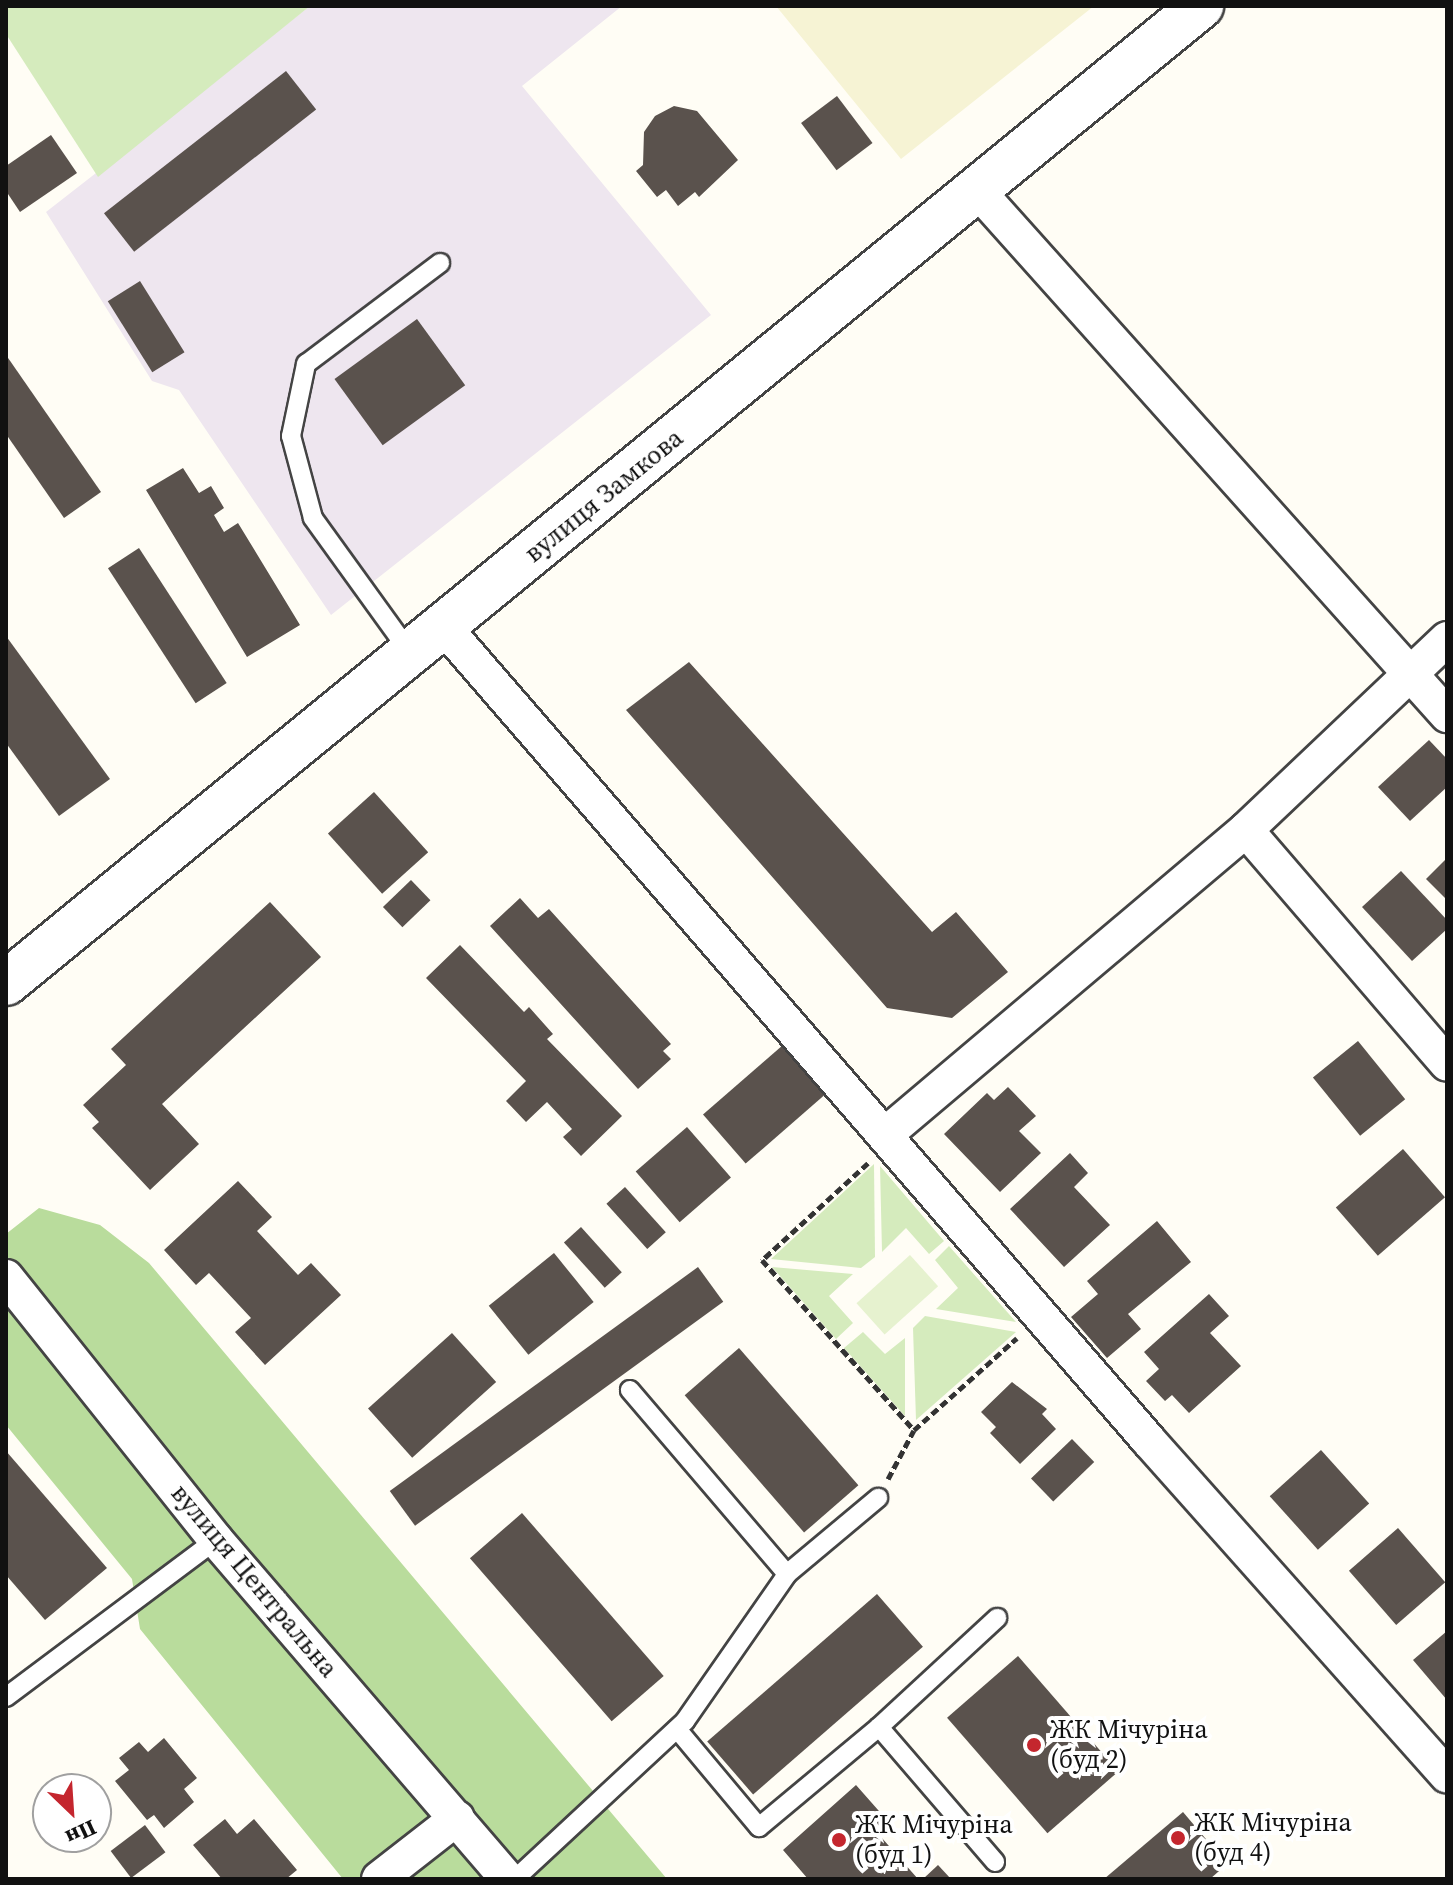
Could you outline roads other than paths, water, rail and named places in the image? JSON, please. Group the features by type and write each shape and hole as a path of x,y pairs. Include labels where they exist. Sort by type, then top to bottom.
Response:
{"street":[{"name":"вулиця Замкова","path":"6,983 1201,6"},
{"path":"977,190 1447,715"},
{"path":"444,627 1042,1316 1447,1776"},
{"path":"889,1137 1246,830 1447,639"},
{"path":"1246,830 1447,1064"},
{"name":"вулиця Центральна","path":"6,1277 216,1540 508,1879"},
{"path":"379,1879 457,1818"}],"lane":[{"path":"411,654 313,518 291,436 306,364 440,263"},
{"path":"630,1390 787,1574"},
{"path":"515,1879 677,1729 787,1574 878,1498"},
{"path":"6,1697 216,1540"},
{"path":"677,1729 759,1827 879,1727 997,1618"},
{"path":"879,1727 995,1862"}],"place":[{"name":"ЖК Мічуріна (буд 2)","path":"1034,1745"},
{"name":"ЖК Мічуріна (буд 4)","path":"1178,1838"},
{"name":"ЖК Мічуріна (буд 1)","path":"839,1840"}]}
